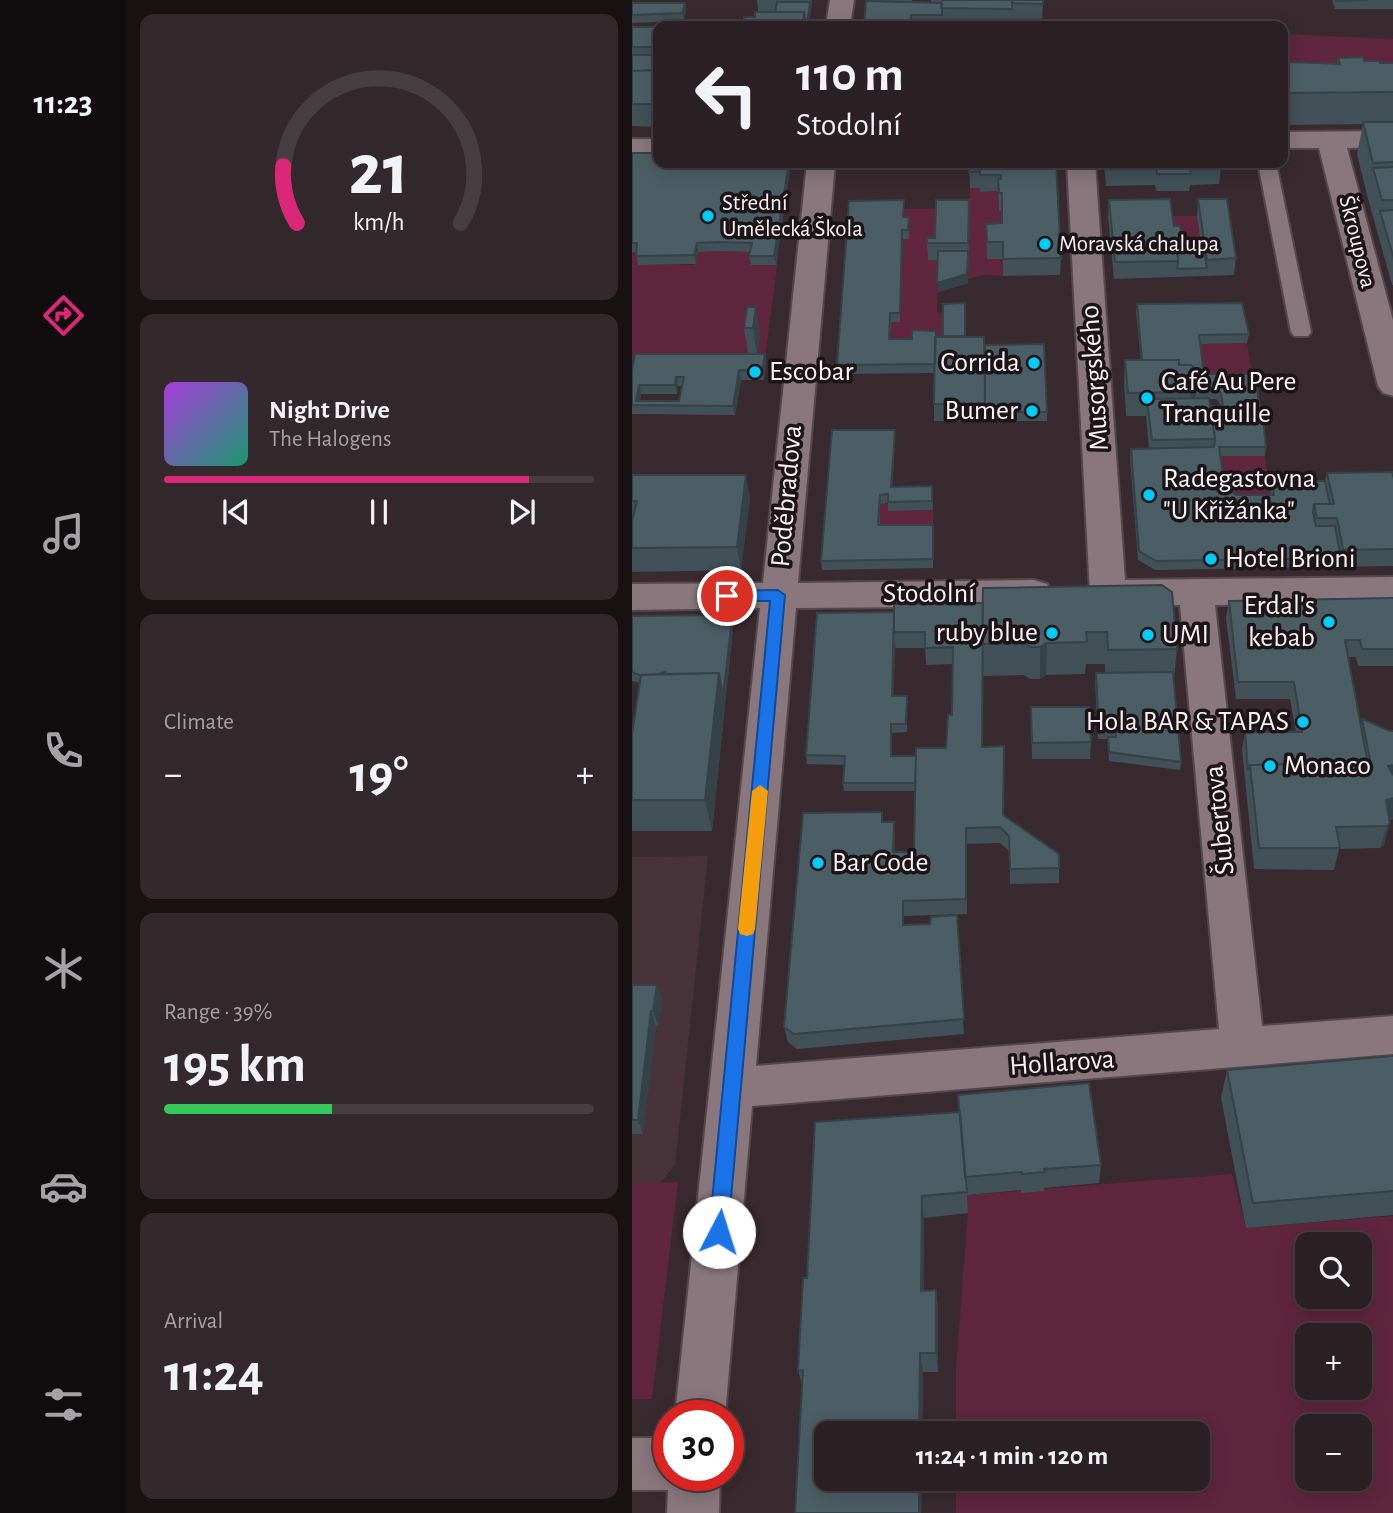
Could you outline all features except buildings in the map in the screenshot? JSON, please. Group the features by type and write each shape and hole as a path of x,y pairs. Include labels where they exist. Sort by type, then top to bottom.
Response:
{"street":[{"path":"839,21 842,0"},
{"path":"1288,140 1393,139"},
{"name":"Škroupova","path":"1331,140 1393,386"},
{"path":"632,146 653,147"},
{"name":"Poděbradova","path":"702,1400 821,168"},
{"name":"Musorgského","path":"1081,168 1085,593"},
{"name":"Stodolní","path":"632,597 1393,590"},
{"name":"Šubertova","path":"1196,592 1243,1048"},
{"name":"Hollarova","path":"731,1088 1393,1035"},
{"path":"632,1464 653,1464"},
{"path":"693,1513 694,1491"}],"lane":[{"path":"1268,168 1301,332"}],"shaded area":[{"path":"1288,34 1393,39 1393,95 1288,90"},
{"path":"970,188 980,188 981,192 1001,191 998,196 999,210 1002,210 1002,240 987,241 987,259 1003,259 1003,276 983,275 968,279 970,217 928,260 939,260 937,312 944,313 944,345 889,348 891,322 900,321 904,209 969,208"},
{"path":"1169,216 1197,216 1202,255 1180,255"},
{"path":"632,252 639,252 638,265 694,265 698,252 753,252 751,264 775,265 779,252 765,357 632,389"},
{"path":"1247,343 1254,383 1203,383 1198,344"},
{"path":"1218,456 1265,456 1272,504 1224,498"},
{"path":"888,503 889,511 933,510 933,534 879,534 880,504"},
{"path":"708,856 675,1165 660,1183 632,1183 632,857"},
{"path":"1232,1174 1246,1228 1393,1216 1393,1513 956,1513 956,1491 1210,1491 1210,1421 956,1421 956,1369 968,1213 966,1195"},
{"path":"678,1182 652,1399 632,1399 632,1183"}],"slow traffic":[{"path":"747,929 760,791"}],"place":[{"name":"Střední Umělecká Škola","path":"708,216"},
{"name":"Moravská chalupa","path":"1045,244"},
{"name":"Corrida","path":"1034,363"},
{"name":"Escobar","path":"755,372"},
{"name":"Café Au Pere Tranquille","path":"1147,398"},
{"name":"Bumer","path":"1032,411"},
{"name":"Radegastovna \"U Křižánka\"","path":"1149,495"},
{"name":"Hotel Brioni","path":"1211,559"},
{"name":"Erdal's kebab","path":"1329,622"},
{"name":"ruby blue","path":"1052,633"},
{"name":"UMI","path":"1148,635"},
{"name":"Hola BAR & TAPAS","path":"1303,722"},
{"name":"Monaco","path":"1270,766"},
{"name":"Bar Code","path":"818,863"}],"route":[{"path":"719,1232 778,595 727,596"}]}
